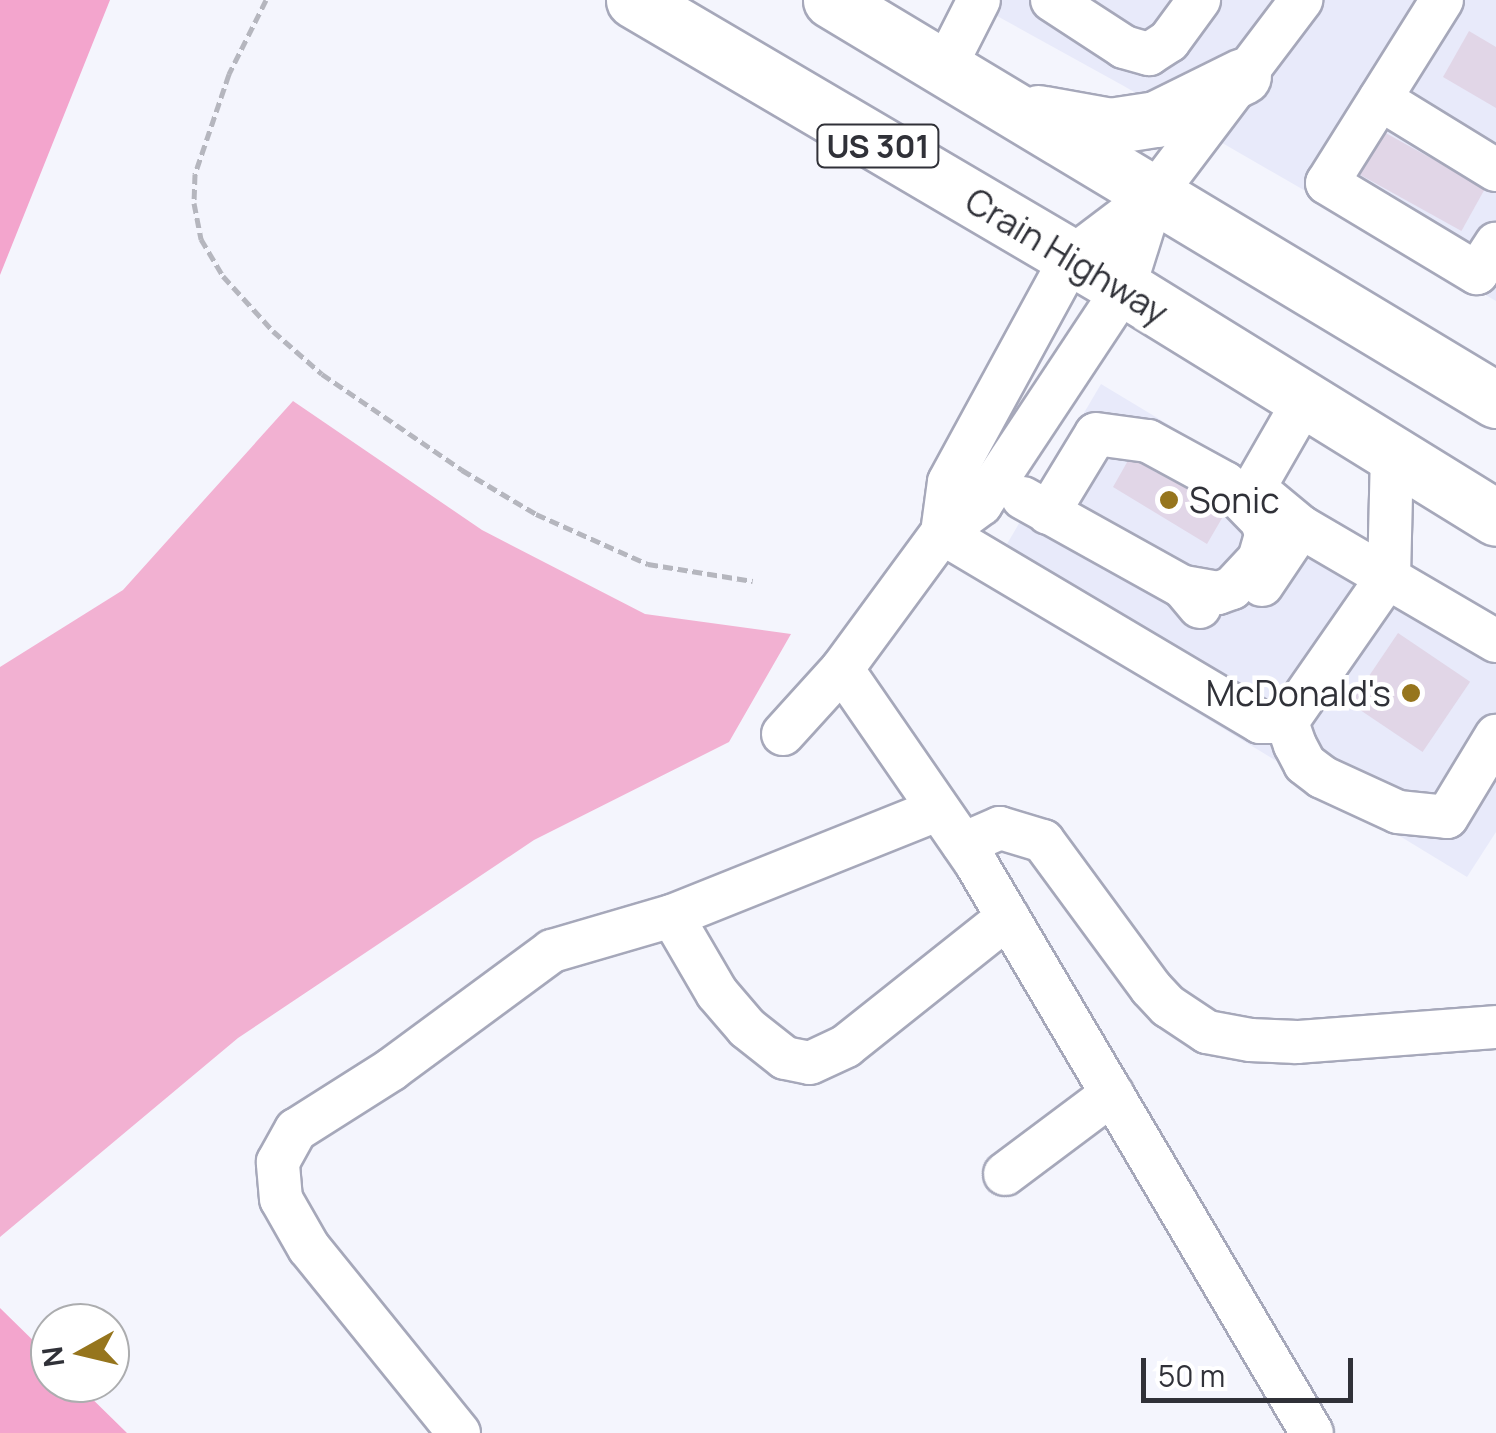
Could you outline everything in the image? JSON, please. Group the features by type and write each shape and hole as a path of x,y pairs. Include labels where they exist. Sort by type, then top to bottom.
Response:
{"highway":[{"name":"Crain Highway","path":"634,0 1124,288 1496,518"},
{"name":"US 301","path":"831,0 1154,196 1492,388"},
{"path":"1005,106 1110,126 1156,118 1242,76"}],"street":[{"path":"944,69 980,0"},
{"path":"1052,0 1124,47 1148,54 1168,41 1199,0"},
{"path":"942,533 949,482 1072,258 1154,196 1300,0"},
{"path":"1442,0 1327,183 1478,273 1496,244"},
{"path":"1380,99 1496,170"},
{"path":"782,734 842,669 942,533 982,504 1124,288 1154,196"},
{"path":"1304,401 1254,488 1301,527 1496,641"},
{"path":"1048,513 1096,434 1148,441 1224,483 1262,520 1266,535 1259,558 1232,588 1218,593 1183,588"},
{"path":"1288,722 1389,575 1392,454"},
{"path":"996,482 1183,588 1201,608 1220,616 1242,615 1301,527"},
{"path":"942,533 1260,722 1288,722"},
{"path":"842,669 963,844 1312,1433"},
{"path":"1288,722 1305,764 1322,777 1398,812 1424,816 1447,817 1496,736"},
{"path":"459,1433 309,1248 281,1199 278,1162 296,1130 392,1069 552,951 672,916 937,810"},
{"path":"963,844 1000,828 1028,832 1044,841 1151,988 1207,1032 1298,1042 1496,1027"},
{"path":"672,916 718,993 747,1028 786,1058 810,1063 846,1046 1008,918"},
{"path":"1006,1174 1112,1094"}],"path":[{"path":"266,0 229,74 195,174 194,203 200,239 223,276 273,332 322,374 462,470 536,514 648,564 753,580"}],"shaded area":[{"path":"0,0 110,0 0,275"},
{"path":"968,0 1496,0 1496,301 1122,85"},
{"path":"1101,384 1496,622 1496,832 1467,877 984,583"},
{"path":"293,401 482,530 645,614 791,634 729,742 534,840 238,1038 0,1237 0,667 123,590"},
{"path":"0,1308 30,1337 30,1403 96,1403 127,1433 0,1433"}],"building":[{"path":"1469,31 1496,47 1496,108 1443,77"},
{"path":"1382,131 1485,188 1461,231 1358,174"},
{"name":"Sonic","path":"1130,457 1157,473 1159,469 1225,513 1207,544 1113,487"},
{"name":"McDonald's","path":"1398,633 1470,682 1423,752 1350,703"}],"place":[{"name":"Sonic","path":"1169,500"},
{"name":"McDonald's","path":"1411,693"}]}
